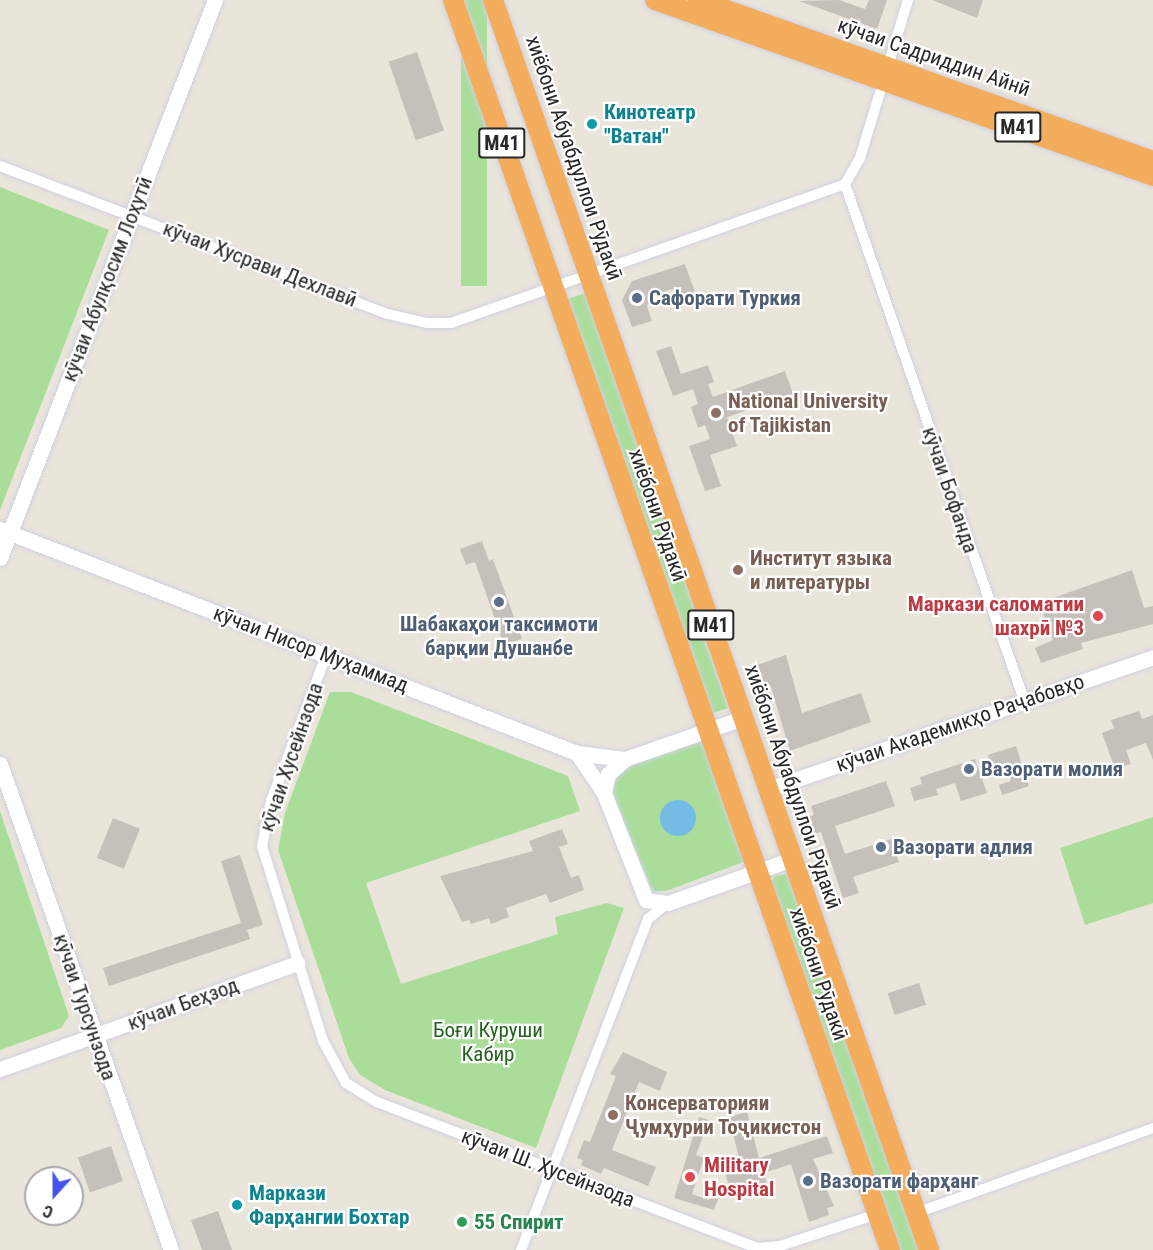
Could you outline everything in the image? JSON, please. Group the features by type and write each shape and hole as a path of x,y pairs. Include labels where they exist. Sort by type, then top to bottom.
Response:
{"highway":[{"name":"хиёбони Рӯдакӣ","path":"453,0 890,1250"},
{"name":"хиёбони Абуабдуллои Рӯдакӣ","path":"493,0 929,1250"},
{"name":"кӯчаи Садриддин Айнӣ","path":"655,0 885,73 1149,167"},
{"name":"кӯчаи Садриддин Айнӣ","path":"698,0 885,73"}],"street":[{"name":"кӯчаи Абулқосим Лоҳутӣ","path":"0,558 5,531 215,0"},
{"path":"552,287 845,184 860,158 908,0"},
{"name":"кӯчаи Хусрави Дехлавӣ","path":"0,166 419,322 457,321 552,287"},
{"name":"кӯчаи Бофанда","path":"845,184 1024,700"},
{"name":"кӯчаи Нисор Муҳаммад","path":"5,531 577,753 625,759 743,718"},
{"name":"кӯчаи Хусейнзода","path":"298,963 266,866 262,836 326,656"},
{"name":"кӯчаи Академикҳо Раҷабовҳо","path":"768,789 1153,657"},
{"path":"577,753 604,793 648,919"},
{"path":"604,793 608,774 625,759"},
{"name":"кӯчаи Турсунзода","path":"0,764 171,1250"},
{"path":"521,1250 648,919 668,903 792,859"},
{"path":"641,897 668,903"},
{"name":"кӯчаи Беҳзод","path":"0,1069 298,963"},
{"name":"кӯчаи Ш. Ҳусейнзода","path":"298,963 331,1062 351,1087 377,1102 762,1249 877,1214"},
{"path":"916,1213 1153,1128"}],"green space":[{"path":"461,0 487,0 487,286 461,286"},
{"path":"0,187 109,230 0,510"},
{"path":"585,293 728,708 705,716 562,301"},
{"name":"Боғи Куруши Кабир","path":"330,692 351,692 568,776 580,811 366,883 401,984 558,934 555,917 607,903 624,908 536,1148 385,1090 360,1075 349,1058 278,850 285,813"},
{"path":"702,739 746,861 666,891 653,891 608,790 611,780 626,762"},
{"path":"0,811 69,1016 61,1028 0,1050"},
{"path":"1153,817 1153,903 1085,925 1060,848"},
{"path":"786,874 790,876 922,1250 896,1250 769,887 775,876"}],"water":[{"path":"678,800 690,806 696,818 690,830 678,836 666,830 660,818 666,806"}],"building":[{"path":"839,0 865,9 869,0 887,0 877,29 799,1"},
{"path":"932,0 983,0 977,18"},
{"path":"417,52 444,130 416,140 389,62"},
{"name":"Сафорати Туркия","path":"685,264 696,295 677,301 673,289 651,295 647,306 652,321 632,327 622,300 632,281"},
{"name":"National University of Tajikistan","path":"671,346 681,374 708,365 714,382 708,384 713,397 785,371 793,394 727,417 737,446 710,455 721,486 705,491 689,446 710,439 705,425 698,428 691,407 698,404 693,389 673,396 656,351"},
{"name":"Шабакаҳои таксимоти барқии Душанбе","path":"482,541 489,561 493,559 522,639 504,645 475,562 466,565 460,549"},
{"name":"Маркази саломатии шахрӣ №3","path":"1132,570 1144,608 1153,606 1153,624 1081,643 1083,649 1041,663 1035,648 1053,640 1039,603"},
{"path":"786,655 802,713 861,693 871,722 790,751 770,684 758,688 751,667"},
{"path":"1139,711 1142,719 1153,715 1153,760 1146,743 1126,750 1131,764 1115,769 1102,733 1114,728 1111,720"},
{"path":"1016,746 1029,786 1002,795 999,785 1011,781 1006,765 993,769 988,755"},
{"path":"975,759 987,793 961,801 955,783 936,789 938,795 914,801 910,788 922,784 920,777"},
{"name":"Вазорати адлия","path":"886,781 895,806 835,826 845,854 891,839 899,862 853,877 859,893 843,898 821,832 814,834 808,817 814,815 811,806"},
{"path":"113,818 140,829 124,869 97,858"},
{"path":"562,829 568,844 559,847 571,878 579,875 584,890 550,903 546,894 506,908 509,917 491,924 489,918 471,924 469,920 462,922 440,876 533,851 529,841"},
{"path":"240,855 263,925 247,930 250,939 109,986 103,968 241,923 221,861"},
{"path":"919,983 926,1005 895,1015 888,993"},
{"name":"Консерваторияи Ҷумҳурии Тоҷикистон","path":"623,1052 667,1072 660,1091 639,1082 612,1150 656,1167 648,1186 604,1168 601,1174 581,1165 583,1160 577,1158 584,1140 590,1142 616,1076 610,1074"},
{"path":"747,1112 759,1158 827,1136 833,1153 813,1159 834,1206 827,1208 829,1215 809,1222 791,1164 764,1173 767,1185 733,1197 722,1165 739,1158 729,1117"},
{"name":"Military Hospital","path":"699,1117 709,1120 696,1155 704,1158 692,1194 709,1200 713,1188 721,1191 714,1210 674,1198"},
{"path":"111,1146 123,1181 90,1192 84,1175 84,1166 81,1166 78,1157"},
{"path":"218,1211 232,1250 202,1250 191,1220"}],"place":[{"name":"Кинотеатр \"Ватан\"","path":"592,124"},
{"name":"Сафорати Туркия","path":"637,298"},
{"name":"National University of Tajikistan","path":"716,413"},
{"name":"Институт языка и литературы","path":"738,570"},
{"name":"Шабакаҳои таксимоти барқии Душанбе","path":"499,602"},
{"name":"Маркази саломатии шахрӣ №3","path":"1098,616"},
{"name":"Вазорати молия","path":"969,769"},
{"name":"Вазорати адлия","path":"881,847"},
{"name":"Консерваторияи Ҷумҳурии Тоҷикистон","path":"613,1115"},
{"name":"Military Hospital","path":"690,1177"},
{"name":"Вазорати фарҳанг","path":"808,1181"},
{"name":"Маркази Фарҳангии Бохтар","path":"237,1205"},
{"name":"55 Спирит","path":"462,1222"}]}
